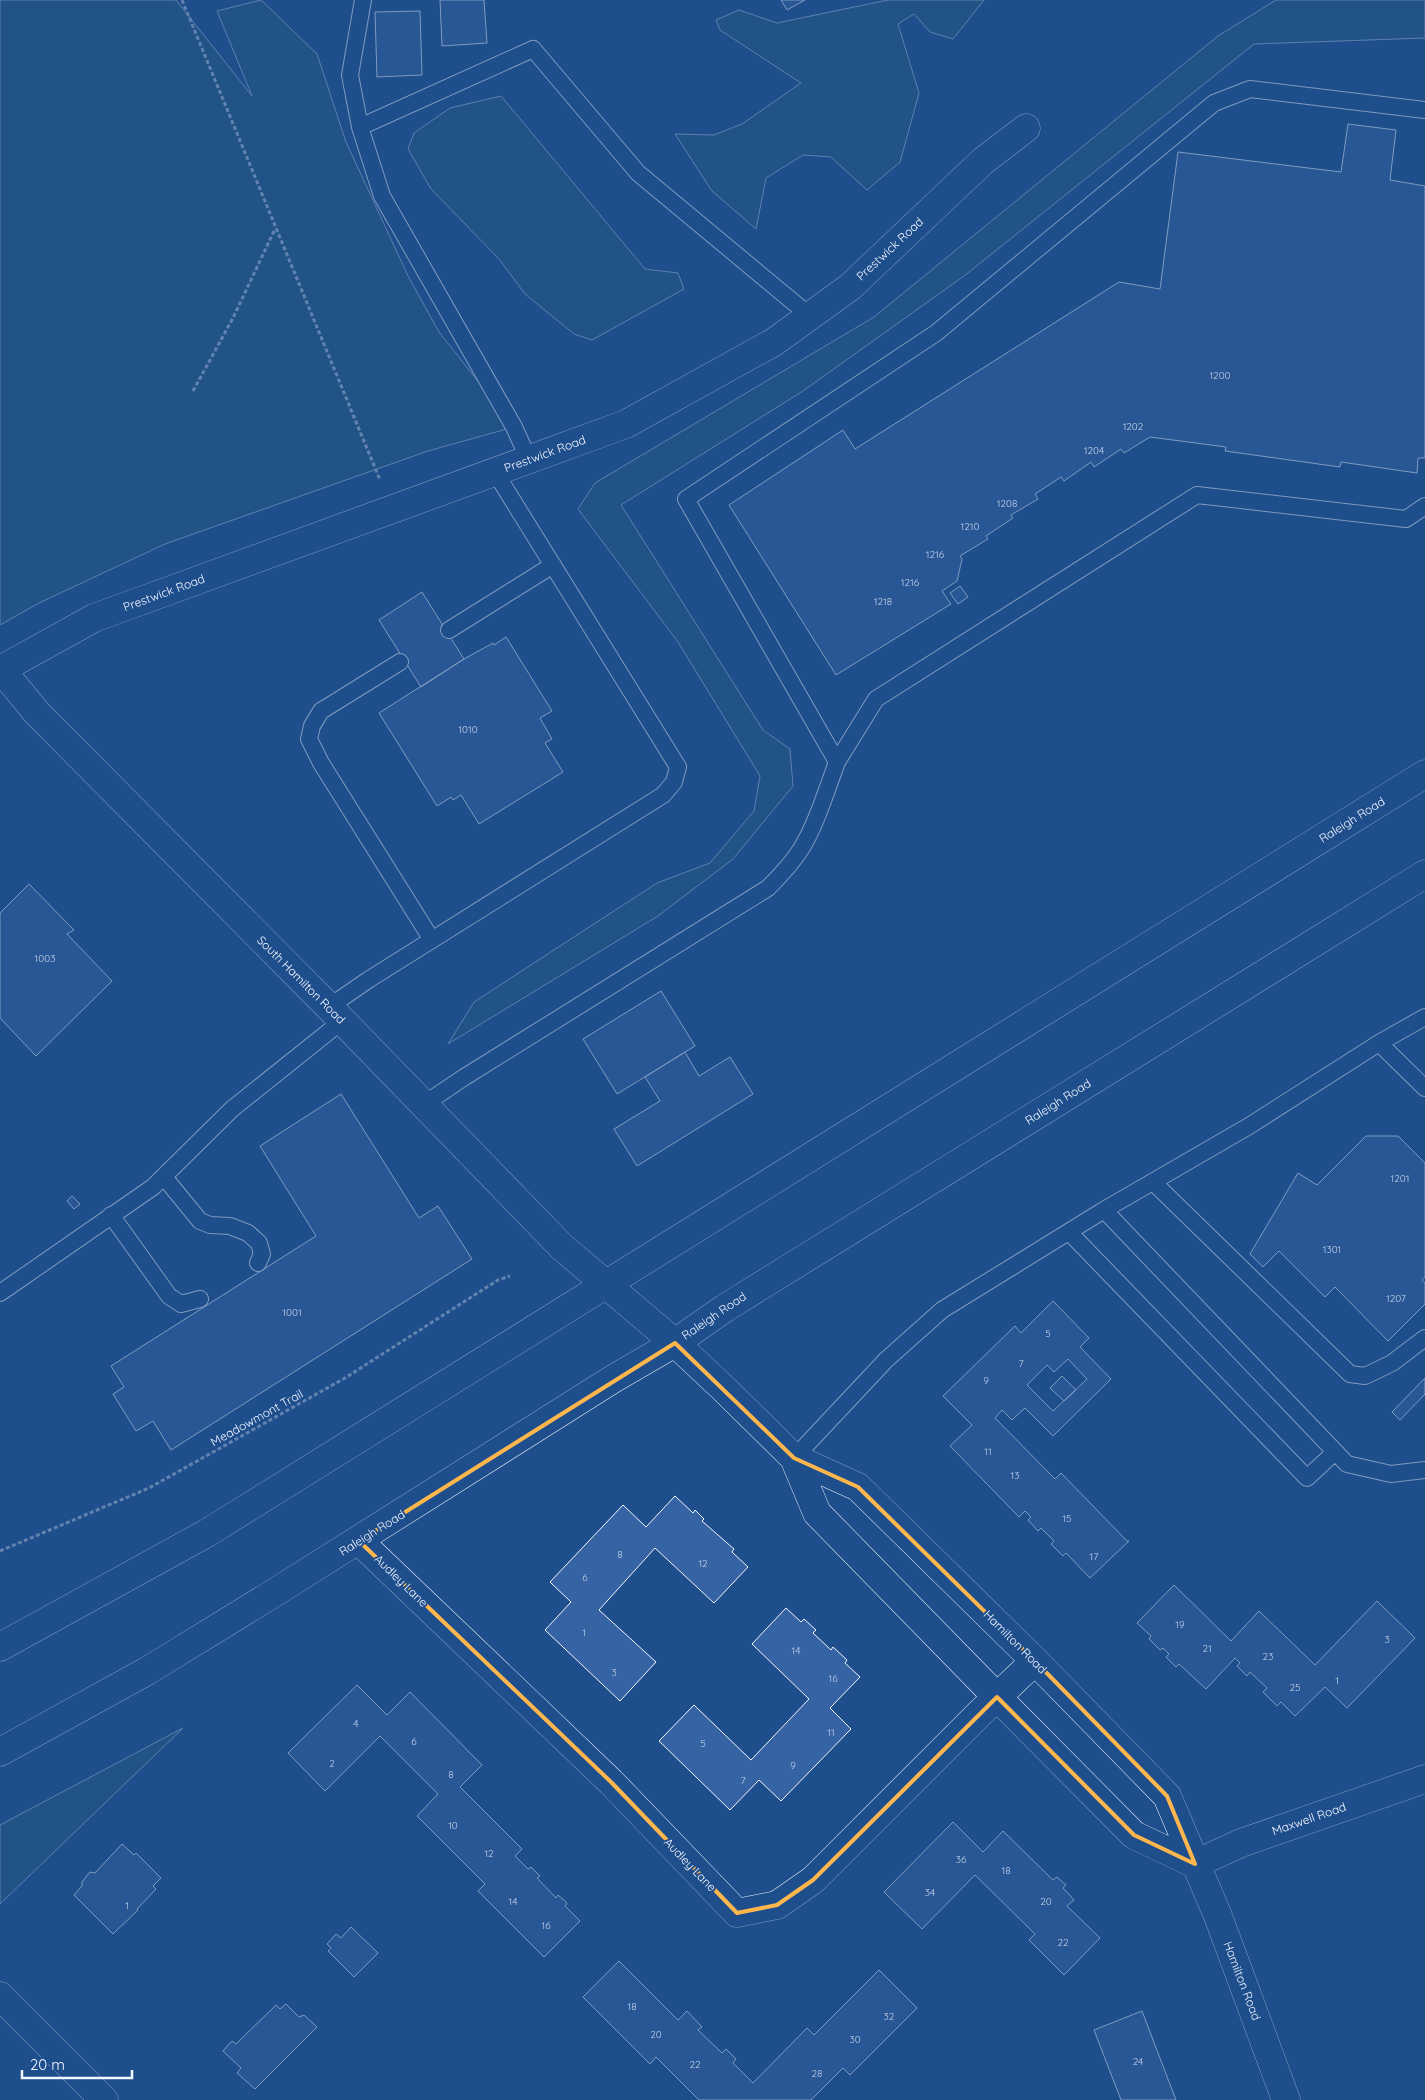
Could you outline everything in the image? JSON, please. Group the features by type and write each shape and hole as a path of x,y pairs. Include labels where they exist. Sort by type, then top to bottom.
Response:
{"street":[{"name":"Prestwick Road","path":"1,670 94,618 626,424 774,342 810,316 850,286 983,161 1026,128"},
{"name":"South Hamilton Road","path":"1,670 37,713 336,1014 423,1105 562,1246 607,1285"},
{"name":"Raleigh Road","path":"0,1647 207,1533 1425,774"},
{"name":"Raleigh Road","path":"0,1752 147,1671 359,1541 674,1343 725,1308 1425,874"},
{"name":"Hamilton Road","path":"607,1285 724,1388 794,1458 858,1487 1035,1661 1168,1796 1218,1916 1286,2100"},
{"name":"Hamilton Road","path":"794,1458 817,1514 997,1697 1134,1835 1195,1864"},
{"name":"Audley Lane","path":"359,1541 611,1782 736,1913 777,1905 813,1880 1035,1661"},
{"name":"Maxwell Road","path":"1195,1864 1241,1843 1425,1779"},
{"path":"0,1996 104,2100"}],"lane":[{"path":"363,0 350,75 360,127 382,196 514,428 529,460"},
{"path":"360,127 533,49 638,173 810,316"},
{"path":"837,762 686,499 936,334 1214,103 1250,90 1425,110"},
{"path":"0,1293 154,1187 232,1109 336,1014 368,980 663,795 674,782 678,767 495,472"},
{"path":"423,1105 463,1078 768,888 802,848 822,803 837,762 876,699 1196,495 1406,519 1425,506"},
{"path":"449,630 552,565"},
{"path":"400,662 321,711 312,726 309,738 321,763 432,940"},
{"path":"794,1458 886,1360 942,1310 1104,1210 1249,1126 1379,1043 1425,1017"},
{"path":"1379,1043 1425,1088"},
{"path":"164,1176 200,1221 210,1225 230,1226 248,1233 259,1243 262,1254 258,1263"},
{"path":"1152,1182 1350,1374 1365,1376 1392,1363 1425,1338"},
{"path":"1104,1210 1346,1464 1391,1474 1425,1470"},
{"path":"111,1215 169,1296 181,1304 200,1299"},
{"path":"1069,1232 1308,1478 1335,1452"}],"path":[{"path":"182,0 392,510"},
{"path":"193,391 233,318 275,229"},
{"name":"Meadowmont Trail","path":"0,1551 149,1488 345,1378 498,1280 510,1276"}],"highlighted area":[{"path":"675,1343 794,1458 858,1487 1035,1661 1167,1796 1195,1864 1134,1835 997,1697 813,1880 777,1905 737,1913 611,1782 359,1541"}],"shaded area":[{"path":"0,0 176,0 252,96 217,11 261,0 317,54 346,142 409,278 439,332 514,427 428,451 165,544 39,603 0,625"},
{"path":"888,0 984,0 953,39 930,32 914,14 898,24 919,93 900,162 867,190 831,157 803,155 766,178 756,229 712,191 675,134 714,135 742,124 801,83 720,30 716,20 739,10 777,23"},
{"path":"1276,0 1425,0 1425,38 1254,44 964,276 803,391 621,505 763,730 790,749 793,786 733,859 658,916 448,1044 474,1002 657,883 710,863 754,811 760,776 678,642 578,509 595,483 874,317 1218,36"},
{"path":"501,96 645,269 678,273 684,289 592,340 574,334 525,294 499,259 431,189 408,149 414,133 450,108"},
{"path":"183,1728 0,1904 0,1825"}],"building":[{"path":"440,0 484,0 487,43 442,46"},
{"path":"781,0 805,0 787,10"},
{"path":"420,11 422,75 377,77 375,12"},
{"path":"1348,124 1396,130 1390,180 1425,186 1425,458 1418,458 1417,473 1341,462 1340,467 1225,451 1226,447 1150,437 1124,453 1121,449 1094,467 1091,462 1064,481 1061,477 1035,494 1038,499 1011,515 1013,518 986,536 988,539 960,556 962,559 957,581 942,591 951,604 836,675 729,505 843,430 855,449 1119,282 1160,289 1178,152 1341,172"},
{"path":"960,586 968,597 958,604 950,593"},
{"path":"422,592 464,659 421,687 379,620"},
{"path":"506,637 552,711 540,718 552,739 545,743 563,772 479,824 461,795 453,800 451,797 437,806 379,713 464,659 493,643 494,645"},
{"path":"29,884 74,930 67,934 112,981 36,1056 0,1018 0,913"},
{"path":"661,991 695,1046 617,1094 583,1039"},
{"path":"685,1052 699,1076 730,1057 753,1094 637,1166 614,1129 660,1101 645,1077"},
{"path":"341,1094 419,1218 438,1206 472,1259 171,1450 153,1421 136,1431 113,1394 124,1387 111,1366 316,1236 260,1146"},
{"path":"1366,1136 1398,1136 1425,1163 1425,1277 1422,1280 1425,1283 1425,1304 1388,1341 1335,1287 1325,1297 1279,1251 1263,1267 1250,1254 1298,1173 1317,1185"},
{"path":"72,1196 80,1204 74,1209 67,1201"},
{"path":"1053,1301 1089,1338 1080,1347 1111,1379 1053,1436 1025,1408 1012,1420 1002,1410 995,1418 1055,1479 1061,1473 1129,1541 1090,1578 1066,1553 1063,1556 1051,1544 1054,1541 1041,1528 1038,1531 1028,1520 1031,1517 1025,1511 1019,1517 950,1446 972,1425 943,1396 1015,1326 1021,1333","holes":["1068,1359 1087,1379 1053,1411 1027,1385 1047,1365 1054,1372"]},
{"path":"1062,1376 1076,1390 1064,1401 1050,1388"},
{"path":"1425,1378 1425,1394 1400,1420 1392,1412"},
{"path":"675,1496 693,1513 695,1510 704,1519 702,1521 734,1549 732,1552 748,1567 714,1603 655,1548 599,1610 656,1662 620,1701 545,1630 571,1602 550,1582 623,1505 646,1527"},
{"path":"1174,1585 1231,1641 1259,1611 1315,1665 1377,1601 1415,1638 1347,1708 1325,1687 1295,1716 1281,1702 1277,1706 1263,1692 1267,1688 1250,1672 1247,1676 1237,1666 1240,1663 1235,1658 1206,1689 1179,1664 1176,1667 1166,1657 1169,1654 1163,1648 1160,1650 1149,1639 1151,1636 1137,1623"},
{"path":"786,1608 801,1622 804,1619 816,1630 813,1633 831,1650 833,1647 847,1660 845,1663 860,1677 830,1708 851,1729 781,1801 759,1780 730,1810 659,1741 694,1705 751,1760 809,1699 752,1644"},
{"path":"357,1685 387,1715 410,1692 482,1765 460,1787 522,1849 515,1856 528,1869 531,1867 540,1876 537,1878 556,1898 558,1895 566,1902 565,1906 580,1921 544,1957 478,1891 485,1884 417,1816 438,1794 380,1736 325,1791 288,1753"},
{"path":"953,1822 983,1852 1003,1831 1053,1880 1057,1877 1066,1885 1063,1888 1074,1900 1067,1906 1100,1938 1064,1975 1029,1940 1035,1934 975,1875 922,1929 884,1892"},
{"path":"122,1844 134,1855 136,1853 161,1878 153,1886 156,1889 138,1910 113,1934 74,1895 90,1872 95,1873"},
{"path":"351,1927 378,1953 354,1977 328,1951 331,1948 327,1944 336,1934 341,1938"},
{"path":"619,1961 678,2020 687,2011 702,2027 698,2030 722,2053 726,2049 736,2059 733,2063 753,2083 807,2028 814,2035 879,1970 917,2008 850,2075 843,2068 811,2100 699,2100 656,2057 650,2064 583,1997"},
{"path":"286,2004 299,2017 304,2015 317,2027 255,2089 237,2073 241,2068 223,2051 232,2041 236,2044 276,2005 280,2009"},
{"path":"1142,2011 1176,2100 1121,2100 1094,2030"}]}
